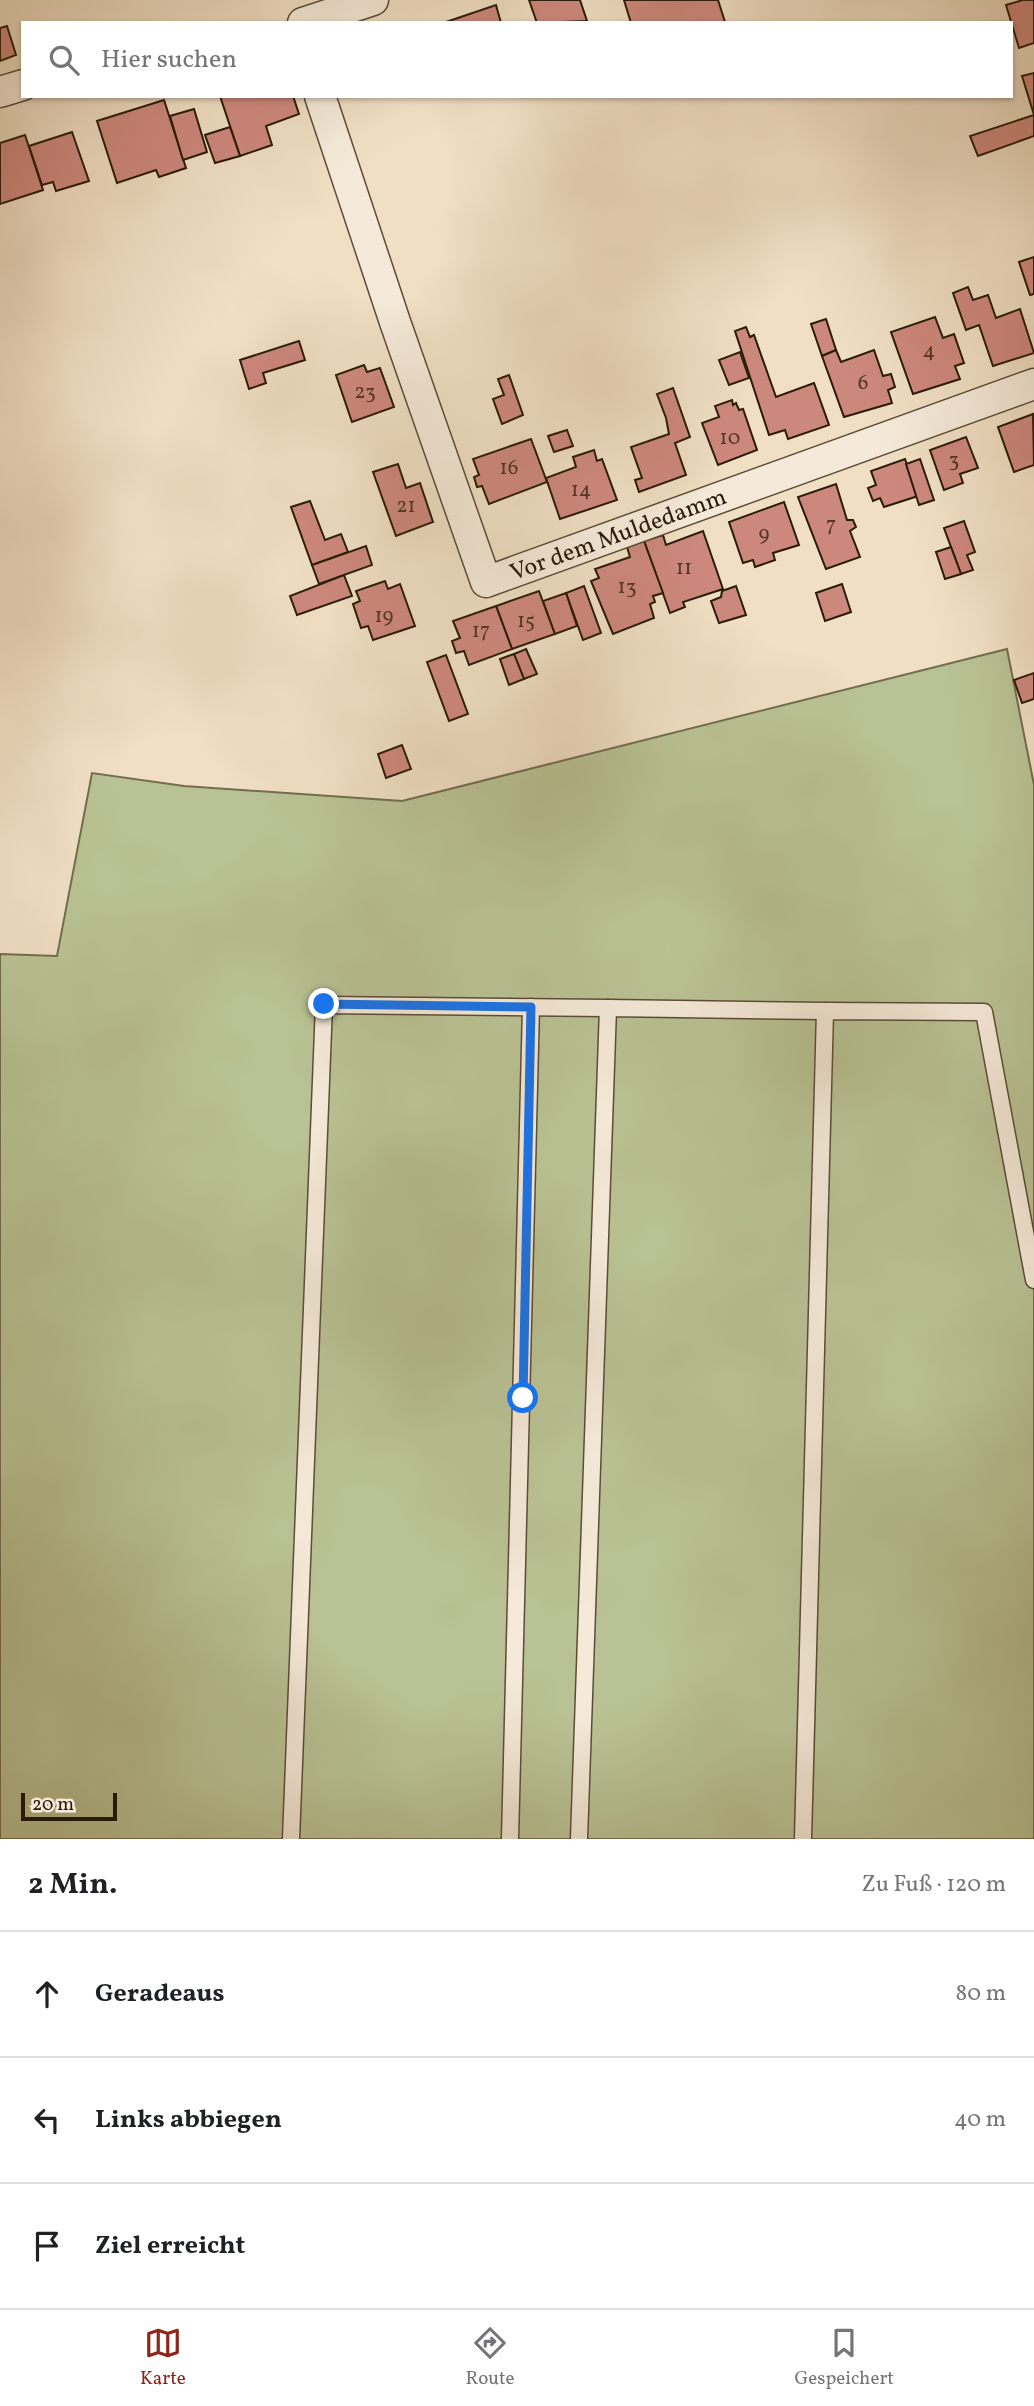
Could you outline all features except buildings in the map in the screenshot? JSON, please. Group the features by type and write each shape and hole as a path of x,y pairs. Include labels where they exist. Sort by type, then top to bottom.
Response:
{"street":[{"path":"309,21 373,0"},
{"path":"0,92 21,86"},
{"name":"Vor dem Muldedamm","path":"321,98 486,582 1034,384"}],"lane":[{"path":"291,1839 324,1004 984,1012 1034,1280"},
{"path":"510,1839 531,1007"},
{"path":"579,1839 608,1007"},
{"path":"803,1839 825,1011"}],"green space":[{"path":"1007,649 1034,785 1034,1839 0,1839 0,954 57,956 92,773 184,786 402,801"}],"route":[{"path":"324,1004 531,1007 523,1398"}]}
